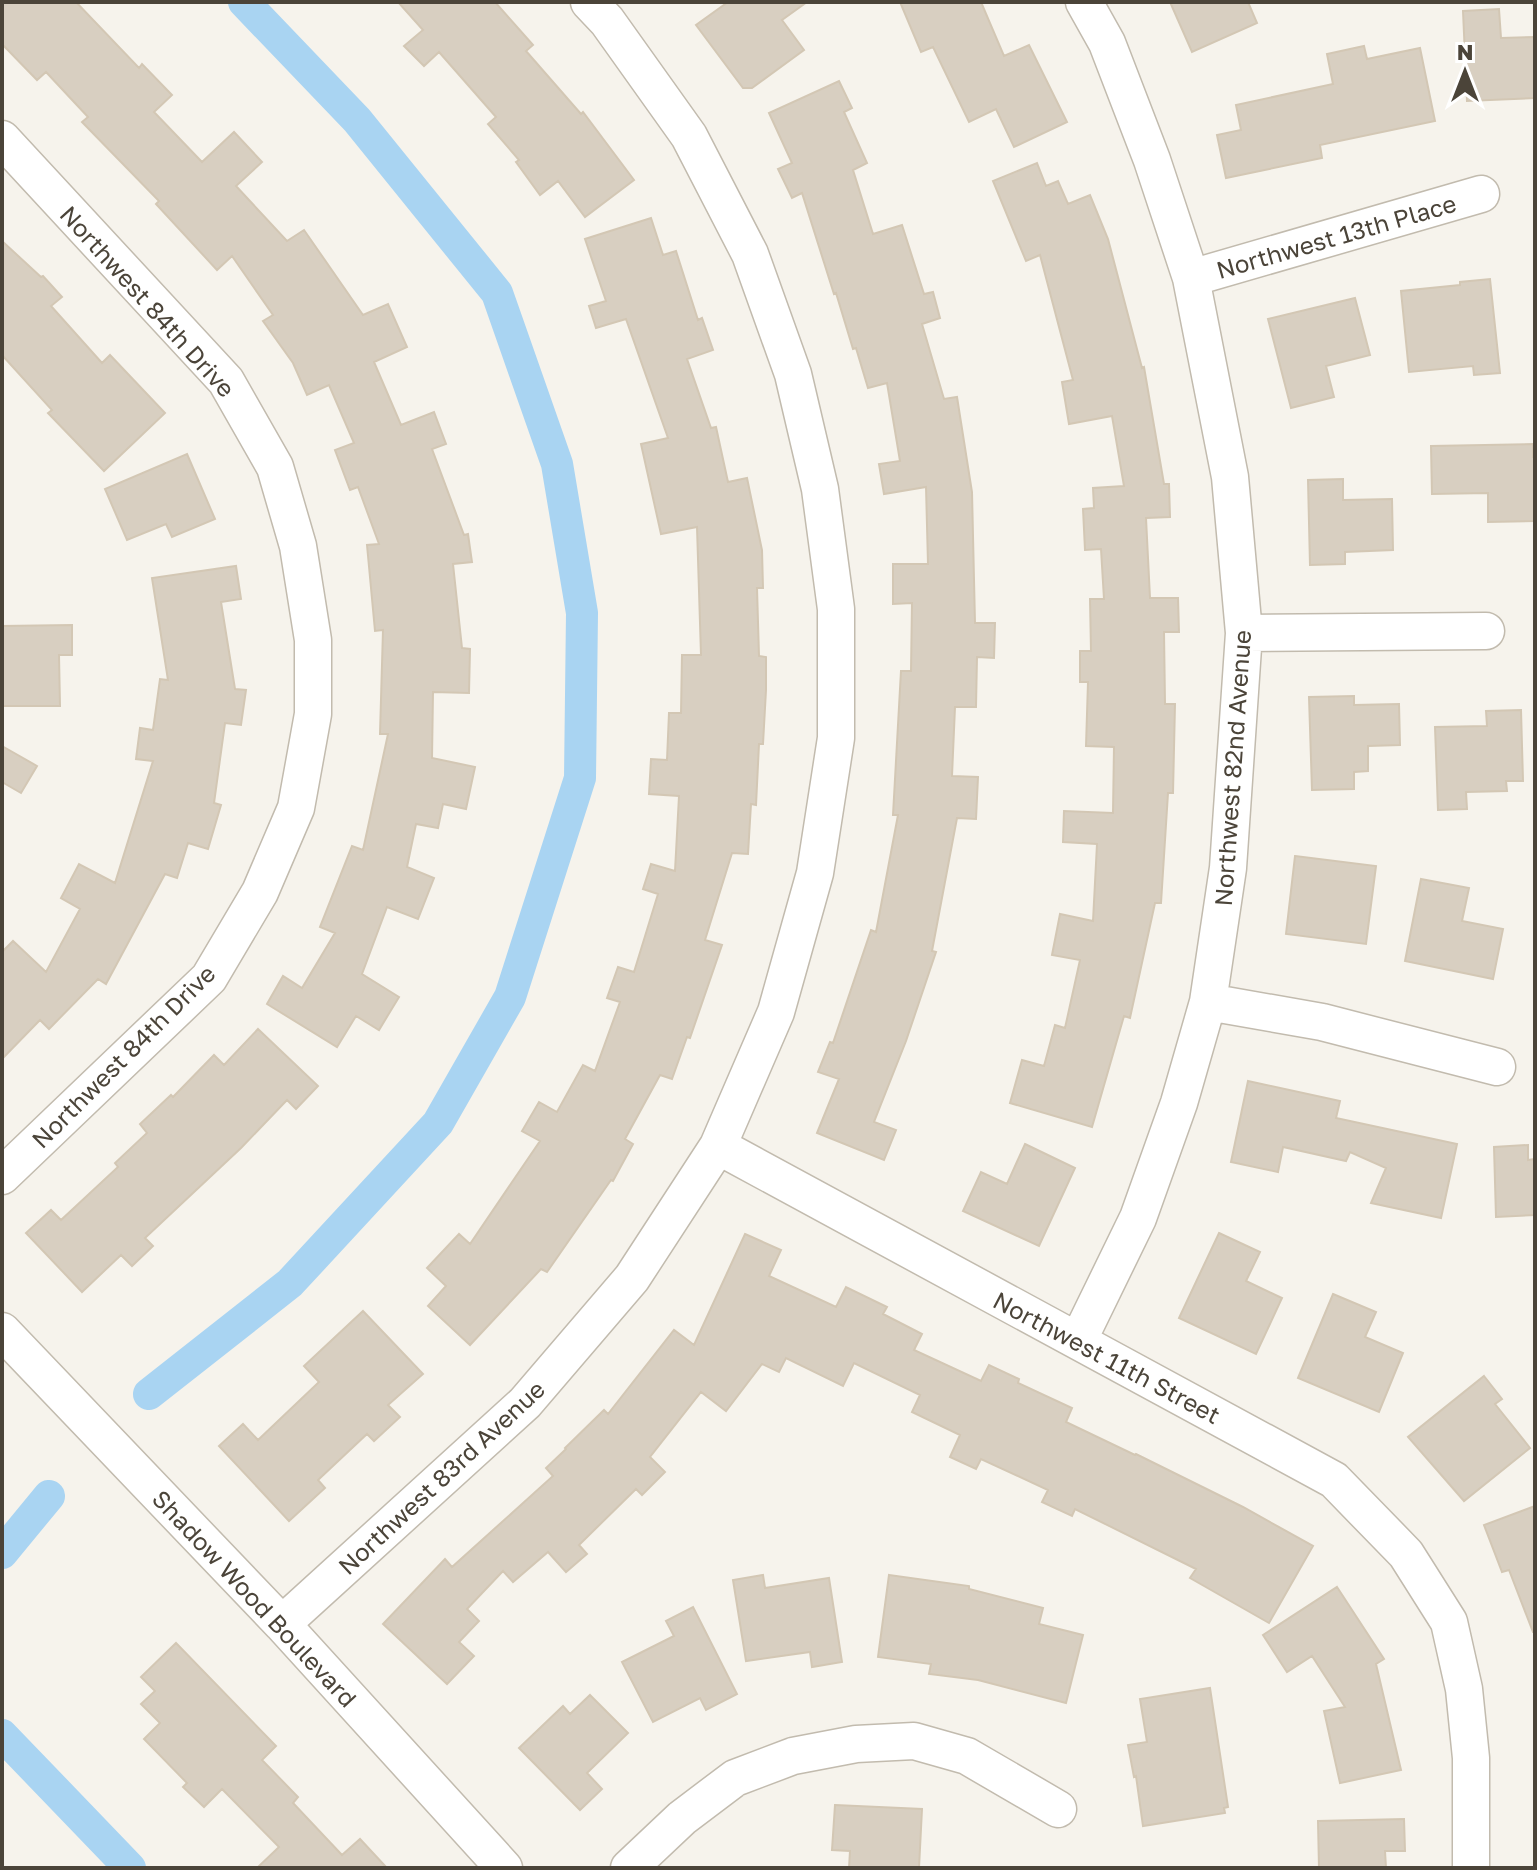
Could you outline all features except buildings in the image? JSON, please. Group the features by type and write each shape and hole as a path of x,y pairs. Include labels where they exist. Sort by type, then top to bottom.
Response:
{"street":[{"name":"Northwest 83rd Avenue","path":"282,1624 525,1403 632,1278 718,1146 776,1012 815,873 836,738 836,609 820,489 793,374 750,254 689,136 607,21 589,2"},
{"name":"Northwest 82nd Avenue","path":"1078,1341 1138,1218 1179,1103 1208,1002 1228,868 1244,633 1230,477 1191,278 1147,146 1107,43 1084,2"},
{"name":"Northwest 84th Drive","path":"2,139 226,381 275,467 298,546 313,640 313,714 296,808 260,892 209,978 2,1176"},
{"name":"Northwest 13th Place","path":"1191,278 1481,194"},
{"path":"1244,633 1486,631"},
{"path":"1208,1002 1322,1022 1497,1067"},
{"name":"Northwest 11th Street","path":"718,1146 1334,1480 1406,1554 1449,1622 1464,1689 1471,1758 1471,1868"},
{"name":"Shadow Wood Boulevard","path":"2,1331 282,1624 504,1868"},
{"path":"629,1868 682,1818 735,1778 793,1756 856,1744 914,1741 967,1756 1058,1809"}],"waterway":[{"path":"149,1394 290,1283 438,1123 510,997 580,778 582,613 557,464 497,293 357,120 244,2"},
{"path":"2,1553 49,1496"},
{"path":"2,1735 130,1868"}]}
